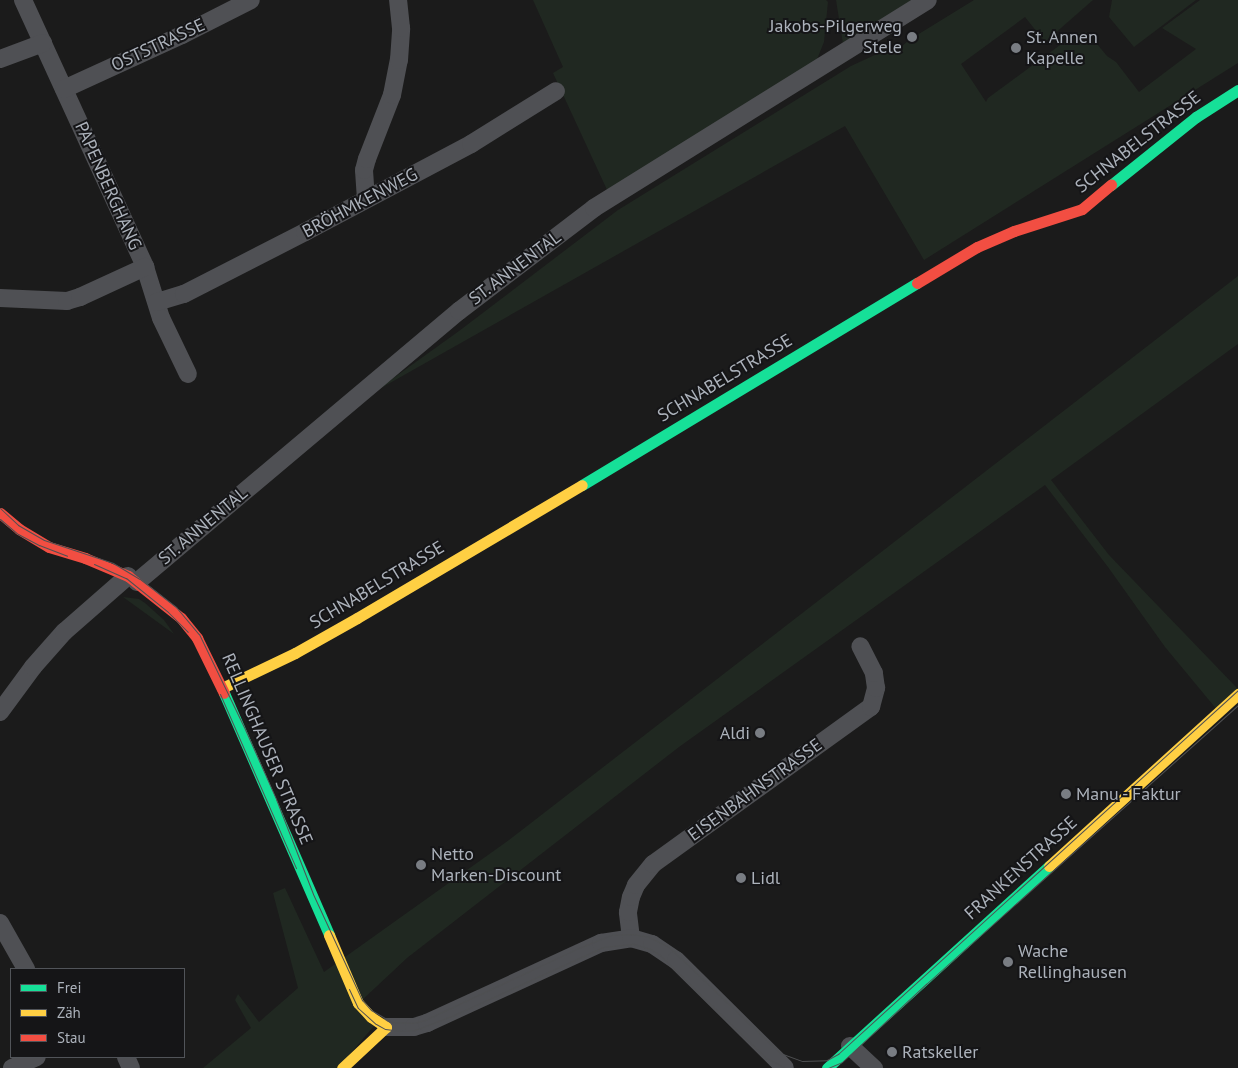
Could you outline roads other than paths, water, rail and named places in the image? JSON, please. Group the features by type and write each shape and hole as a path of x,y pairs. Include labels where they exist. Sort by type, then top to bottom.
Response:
{"main road":[{"name":"SCHNABELSTRASSE","path":"222,688 295,653 357,618 738,392 977,247 1014,231 1082,209 1196,117 1238,90"},
{"name":"RELLINGHAUSER STRASSE","path":"0,513 19,529 49,547 85,558 132,579 180,618 197,638 222,688 358,1002 371,1017 386,1026"},
{"name":"FRANKENSTRASSE","path":"828,1068 1238,694"},
{"path":"342,1068 386,1026"}],"street":[{"name":"PAPENBERGHANG","path":"23,0 145,267 161,318 188,374"},
{"name":"OSTSTRASSE","path":"64,89 182,35 251,0"},
{"path":"366,199 364,170 392,96 399,60 401,28 398,0"},
{"name":"ST. ANNENTAL","path":"0,712 33,667 64,632 132,579 459,311 594,208 928,0"},
{"path":"0,59 43,43"},
{"name":"BRÖHMKENWEG","path":"157,302 193,289 471,144 556,91"},
{"path":"0,298 67,301 80,297 145,267"},
{"name":"EISENBAHNSTRASSE","path":"631,938 628,912 631,897 636,885 653,864 871,707 876,688 874,673 860,646"},
{"path":"0,923 25,968"},
{"path":"386,1026 414,1027 427,1023 601,943 631,938 652,944 676,960 785,1068"},
{"path":"850,1046 874,1068"},
{"path":"12,1068 35,1058"}],"tram line":[{"path":"0,508 18,525 44,540 113,563 140,579 176,607 199,634 244,727 276,799 313,894 362,1000 371,1010 392,1022 413,1023 425,1020 579,948 612,935 631,934 649,937 669,947 780,1053 802,1061 827,1060 838,1054 1238,690"},
{"path":"0,519 18,534 67,556"},
{"path":"94,564 126,578 168,612 188,632"},
{"path":"220,694 296,868"},
{"path":"828,1068 842,1062 926,984 1238,705"},
{"path":"349,989 358,1008 376,1024 385,1029 415,1030 454,1015 603,947 634,944 650,949 660,955 766,1058 786,1068"}],"place":[{"name":"Jakobs-Pilgerweg Stele","path":"912,37"},
{"name":"St. Annen Kapelle","path":"1016,48"},
{"name":"Aldi","path":"760,733"},
{"name":"Manu - Faktur","path":"1066,794"},
{"name":"Netto Marken-Discount","path":"421,865"},
{"name":"Lidl","path":"741,878"},
{"name":"Wache Rellinghausen","path":"1008,962"},
{"name":"Ratskeller","path":"892,1052"}]}
